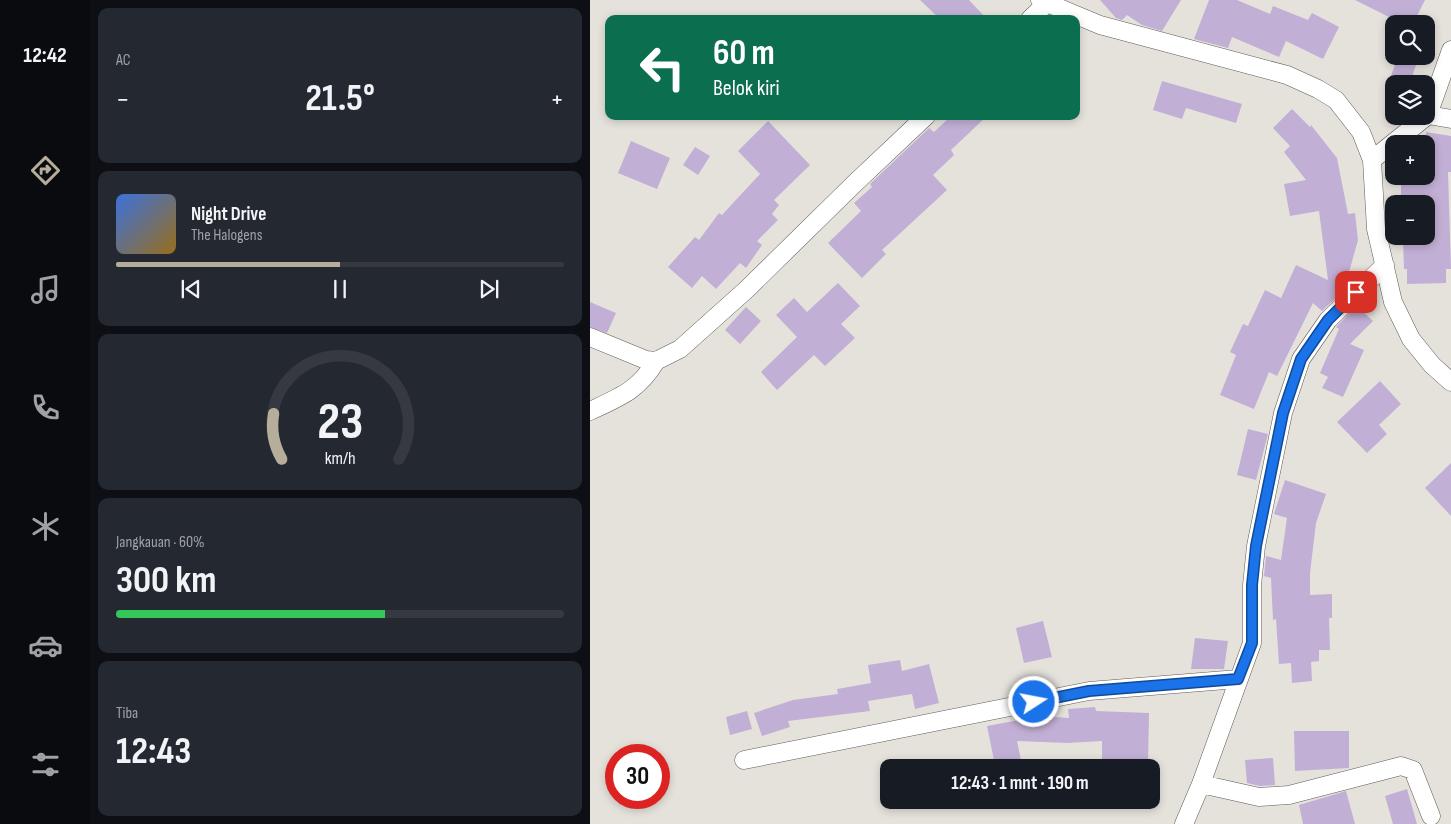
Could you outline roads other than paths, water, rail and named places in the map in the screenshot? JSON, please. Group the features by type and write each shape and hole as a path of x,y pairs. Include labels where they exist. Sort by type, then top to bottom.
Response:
{"street":[{"path":"1033,15 1043,2 1075,15"},
{"path":"1080,17 1100,25 1287,75 1318,89 1336,100 1361,132 1372,160 1376,229 1393,302 1411,338 1432,365 1451,382"},
{"path":"1435,95 1451,50"},
{"path":"1435,116 1451,119"},
{"path":"590,412 620,397 646,378 656,361 680,348 718,317 922,120"},
{"path":"1372,160 1416,125"},
{"path":"1184,824 1201,784 1252,643 1252,585 1256,546 1274,448 1283,413 1301,359 1328,320 1385,265"},
{"path":"590,337 646,360 656,361"},
{"path":"744,760 1089,691 1238,679"},
{"path":"1201,784 1259,797 1289,794 1401,766 1413,770 1430,816"}]}
